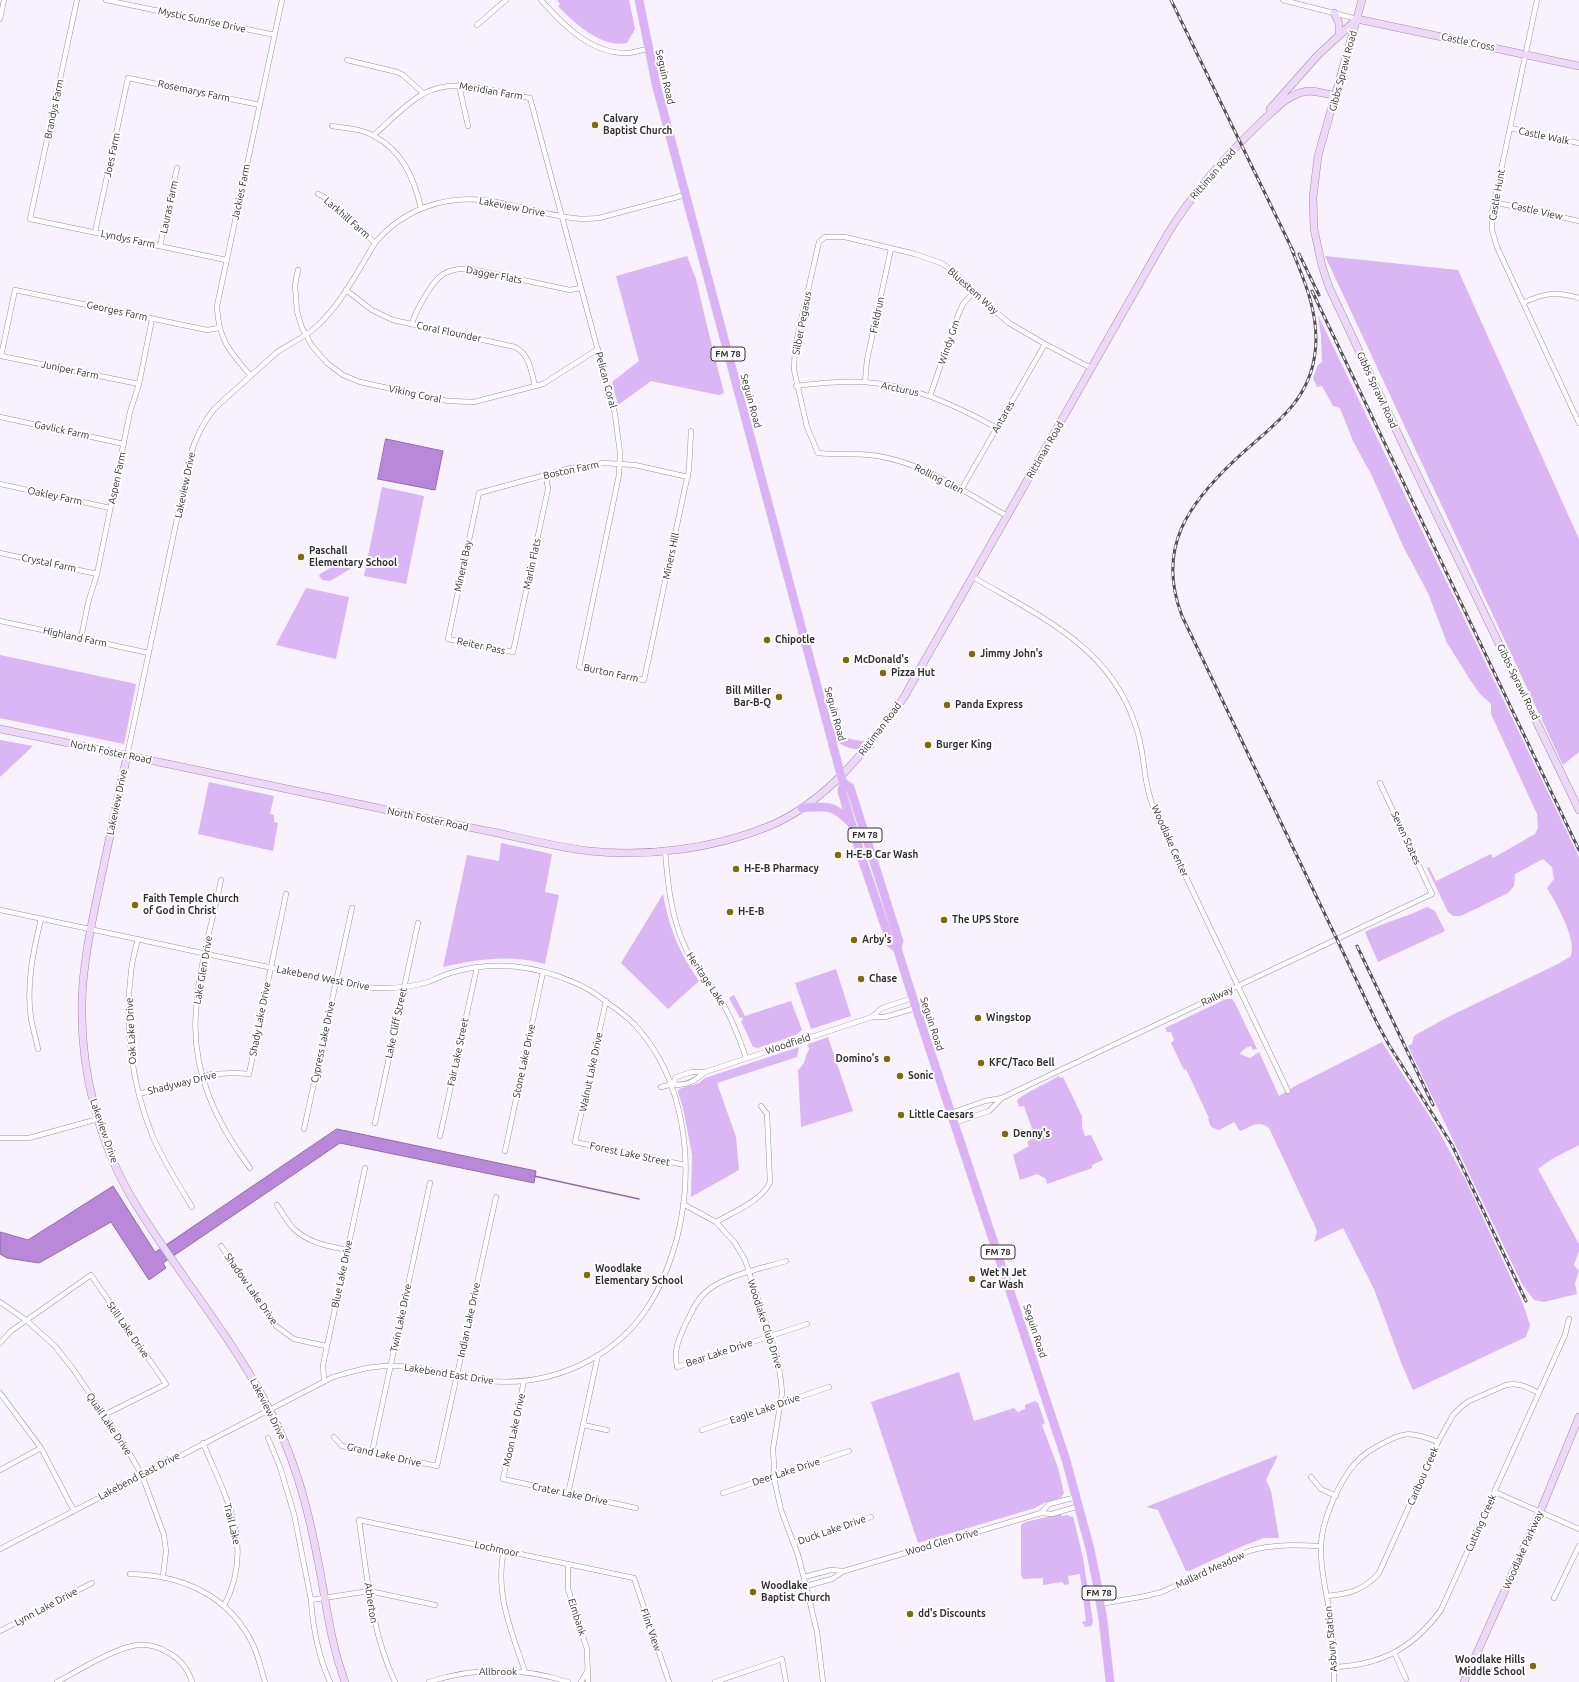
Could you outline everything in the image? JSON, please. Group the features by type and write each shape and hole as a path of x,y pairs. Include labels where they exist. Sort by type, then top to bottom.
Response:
{"main road":[{"name":"Seguin Road","path":"639,0 648,49 685,195 842,779 842,792 863,862 891,944 897,948 1052,1416 1079,1506 1090,1550 1100,1604 1110,1682"},
{"path":"1357,19 1362,0"},
{"path":"1334,13 1340,23 1339,34"},
{"name":"Rittiman Road","path":"1254,130 1289,86 1339,34 1357,19"},
{"name":"Castle Cross","path":"1357,19 1579,66"},
{"name":"Gibbs Sprawl Road","path":"1357,19 1318,156 1314,184 1314,229 1322,266 1354,341 1387,412 1579,810"},
{"name":"Rittiman Road","path":"842,779 870,745 904,697 1154,257 1197,190 1280,104 1295,94 1304,91 1313,91 1336,96"},
{"name":"North Foster Road","path":"0,729 553,845 590,851 627,853 665,851 709,844 744,835 768,827 790,816 842,779"},
{"path":"829,730 838,738 850,744 870,745"},
{"name":"Lakeview Drive","path":"127,756 90,929 83,983 82,1024 86,1064 98,1119 110,1153 137,1206 234,1349 270,1409 292,1460 302,1490 310,1521 335,1651 345,1682"},
{"name":"Seguin Road","path":"842,779 850,788 900,941 897,948"},
{"path":"802,808 819,806 834,808 851,823"},
{"name":"Woodlake Parkway","path":"1464,1682 1540,1512 1579,1417"}],"street":[{"path":"0,19 4,0"},
{"name":"Brandys Farm","path":"30,219 77,0"},
{"name":"Mystic Sunrise Drive","path":"106,0 275,35"},
{"name":"Jackies Farm","path":"251,376 232,355 224,342 219,328 218,299 282,0"},
{"path":"477,25 506,0"},
{"path":"541,0 572,32 595,45 618,52 629,53 648,49"},
{"name":"Gibbs Sprawl Road","path":"1283,0 1357,19"},
{"name":"Castle Hunt","path":"1537,0 1491,221 1494,241 1579,423"},
{"path":"347,60 397,72 403,75 423,93"},
{"name":"Rosemarys Farm","path":"128,78 260,105"},
{"name":"Joes Farm","path":"95,232 128,78"},
{"path":"459,85 468,126"},
{"name":"Meridian Farm","path":"374,135 423,93 443,86 459,85 530,98"},
{"name":"Pelican Coral","path":"530,98 563,216 615,414 619,442 620,463 617,490 579,667"},
{"path":"332,126 374,135 391,148 406,164 415,184 421,208"},
{"name":"Castle Walk","path":"1510,128 1579,143"},
{"name":"Lauras Farm","path":"160,246 177,168"},
{"name":"Larkhill Farm","path":"318,194 326,198 375,243"},
{"name":"Lakeview Drive","path":"127,756 194,442 201,427 214,409 251,376 285,347 306,336 328,315 346,290 375,243 397,221 421,208 446,201 474,199 490,200 563,216 588,219 599,218 685,195"},
{"name":"Castle View","path":"1494,202 1579,221"},
{"name":"Lyndys Farm","path":"30,219 226,260"},
{"name":"Bluestem Way","path":"822,239 832,236 845,236 941,263 952,270 984,302 1009,323 1091,368"},
{"name":"Silber Pegasus","path":"818,453 807,427 796,386 794,370 795,347 818,246 822,239"},
{"name":"Fieldrun","path":"865,382 867,360 891,249"},
{"name":"Dagger Flats","path":"412,324 414,315 435,280 444,273 454,269 471,269 570,290 581,288"},
{"name":"Viking Coral","path":"298,270 295,285 295,302 299,320 306,336 317,353 327,363 343,375 368,384 458,402 479,401 535,386 551,380 598,349"},
{"name":"Georges Farm","path":"1,356 15,290 207,330 219,328"},
{"name":"Coral Flounder","path":"346,290 385,318 515,347 522,352 529,361 535,386"},
{"name":"Windy Grn","path":"930,396 958,315 963,304 974,292"},
{"path":"1523,303 1538,296 1548,294 1579,298"},
{"name":"Aspen Farm","path":"81,638 88,603 97,574 130,412 139,384 152,319"},
{"name":"Antares","path":"961,490 1045,344"},
{"name":"Juniper Farm","path":"1,356 139,384"},
{"name":"Arcturus","path":"796,386 829,382 865,382 897,387 930,396 962,409 997,428"},
{"name":"Gavlick Farm","path":"0,417 124,444"},
{"name":"Miners Hill","path":"644,680 688,476 691,431"},
{"name":"Rolling Glen","path":"818,453 855,453 879,456 905,462 925,469 1007,516"},
{"name":"Boston Farm","path":"479,493 583,465 620,463 688,476"},
{"name":"Marlin Flats","path":"513,652 548,489 546,475"},
{"name":"Oakley Farm","path":"0,484 110,508"},
{"name":"Mineral Bay","path":"448,639 479,493"},
{"name":"Crystal Farm","path":"0,553 97,574"},
{"name":"Woodlake Center","path":"973,577 1069,635 1097,659 1120,690 1135,724 1140,742 1146,780 1155,812 1288,1092"},
{"name":"Highland Farm","path":"0,621 149,653"},
{"name":"Reiter Pass","path":"448,639 513,652"},
{"name":"Burton Farm","path":"579,667 644,680"},
{"name":"Seven States","path":"1380,783 1432,894"},
{"name":"Heritage Lake","path":"665,851 670,903 679,934 693,962 718,996 730,1016 746,1058"},
{"name":"Lake Glen Drive","path":"221,880 198,990 196,1012 197,1050 207,1092 226,1132 250,1168"},
{"name":"Shady Lake Drive","path":"249,1074 286,894"},
{"name":"Railway","path":"951,1113 985,1101 1002,1098 1432,894"},
{"name":"Cypress Lake Drive","path":"304,1129 352,908"},
{"name":"Lakebend West Drive","path":"0,910 362,988 377,989 404,987 425,982 452,972 477,967 514,966 543,972 575,982 606,1001 634,1025 646,1040 665,1070 671,1084 682,1124 685,1165"},
{"path":"38,1049 31,1020 29,984 32,954 41,918"},
{"name":"Lake Cliff Street","path":"375,1123 418,923"},
{"name":"Oak Lake Drive","path":"138,939 131,971 129,1011 131,1051 139,1094 153,1137 192,1207"},
{"name":"Fair Lake Street","path":"440,1136 477,967"},
{"name":"Stone Lake Drive","path":"505,1151 543,972"},
{"name":"Woodfield","path":"872,1017 882,1008 913,998"},
{"name":"Walnut Lake Drive","path":"575,1142 606,1001"},
{"name":"Woodfield","path":"705,1072 696,1081 680,1086 671,1084 676,1077 692,1072 705,1072 872,1017 885,1017 916,1008"},
{"name":"Shadyway Drive","path":"139,1094 221,1072 249,1074"},
{"path":"661,1087 671,1084"},
{"name":"Railway","path":"954,1123 989,1110 1002,1098"},
{"path":"716,1222 760,1196 767,1189 770,1182 768,1114 761,1106"},
{"path":"0,1138 29,1138 98,1119"},
{"name":"Forest Lake Street","path":"575,1142 685,1165"},
{"name":"Lakebend East Drive","path":"0,1549 324,1381 351,1372 391,1366 411,1366 487,1381 524,1381 559,1374 598,1356 621,1338 634,1325 655,1296 670,1263 683,1204 685,1165"},
{"name":"Blue Lake Drive","path":"324,1381 323,1366 326,1346 365,1168"},
{"name":"Twin Lake Drive","path":"372,1452 430,1183"},
{"name":"Indian Lake Drive","path":"437,1466 496,1197"},
{"name":"Woodlake Club Drive","path":"683,1204 716,1222 735,1242 745,1260 780,1368 782,1393 774,1444 774,1476 777,1496 804,1577 817,1632 823,1682"},
{"path":"277,1205 290,1225 304,1237 320,1244 347,1250"},
{"name":"Shadow Lake Drive","path":"221,1246 276,1326 294,1339 326,1346"},
{"path":"749,1272 786,1261"},
{"name":"Bear Lake Drive","path":"749,1272 715,1285 698,1300 676,1345 675,1354 678,1367 807,1324"},
{"name":"Still Lake Drive","path":"26,1320 91,1275 166,1384 104,1415"},
{"name":"Quail Lake Drive","path":"0,1302 26,1320 55,1346 124,1444 142,1475 164,1535 166,1551 163,1576"},
{"name":"Cutting Creek","path":"1334,1667 1364,1664 1395,1654 1421,1634 1441,1610 1565,1335 1569,1319"},
{"path":"0,1343 11,1331 26,1320"},
{"path":"568,1494 598,1356"},
{"name":"Moon Lake Drive","path":"503,1480 524,1381"},
{"name":"Caribou Creek","path":"1327,1596 1348,1594 1358,1591 1367,1585 1379,1573 1438,1442 1453,1415 1461,1407 1470,1401 1512,1383 1520,1384 1539,1392"},
{"name":"Eagle Lake Drive","path":"702,1430 829,1388"},
{"path":"0,1393 41,1448 74,1510"},
{"path":"583,1425 607,1430"},
{"name":"Asbury Station","path":"1334,1682 1332,1628 1320,1546 1327,1517 1336,1496 1349,1470 1358,1460 1369,1451 1388,1440 1412,1433 1438,1442"},
{"name":"Grand Lake Drive","path":"334,1437 342,1446 437,1466"},
{"path":"268,1438 280,1467 294,1514 311,1600 315,1636 323,1668 330,1682"},
{"name":"Trail Lake","path":"203,1443 224,1492 237,1535 238,1557 236,1577 224,1606"},
{"path":"0,1470 41,1448"},
{"name":"Deer Lake Drive","path":"723,1493 849,1451"},
{"path":"1311,1477 1321,1489 1336,1496"},
{"name":"Crater Lake Drive","path":"503,1480 636,1508"},
{"path":"1495,1492 1579,1529"},
{"name":"Wood Glen Drive","path":"1041,1513 1049,1504 1076,1497"},
{"name":"Wood Glen Drive","path":"806,1586 832,1579 844,1571 1041,1513 1052,1514 1079,1506"},
{"name":"Duck Lake Drive","path":"794,1544 871,1517"},
{"name":"Lochmoor","path":"360,1520 634,1578"},
{"name":"Atherton","path":"360,1520 369,1591 377,1635 386,1663 395,1682"},
{"name":"Mallard Meadow","path":"1100,1604 1162,1592 1249,1552 1262,1548 1290,1545 1320,1546"},
{"path":"1554,1598 1579,1546"},
{"path":"504,1550 501,1569 502,1597 526,1672"},
{"name":"Elmbank","path":"568,1564 568,1589 587,1649 588,1682"},
{"name":"Wood Glen Drive","path":"804,1577 831,1570 844,1571"},
{"path":"130,1574 163,1576 177,1580 195,1587 224,1606 240,1624 247,1635 258,1659 265,1682"},
{"name":"Flint View","path":"634,1578 669,1682"},
{"name":"Lynn Lake Drive","path":"0,1631 92,1583"},
{"path":"311,1600 369,1591 434,1604"},
{"path":"57,1682 116,1651 131,1646 142,1645 154,1646 173,1655 187,1669 192,1682"},
{"path":"1395,1654 1406,1679"},
{"path":"715,1682 782,1659 786,1682"},
{"path":"581,1682 588,1669"},
{"name":"Allbrook","path":"429,1682 444,1677 484,1671 526,1672 568,1682"}],"shaded area":[{"path":"557,0 629,0 635,29 627,43 617,44 608,42 589,33 572,20 558,6 560,4"},
{"path":"687,256 696,279 724,393 719,395 651,381 618,405 612,382 639,361 616,276"},
{"path":"1325,256 1458,270 1579,539 1579,752 1563,765"},
{"path":"1318,315 1579,857 1579,1145 1552,1159 1538,1169 1579,1244 1579,1251 1574,1265 1579,1271 1575,1283 1577,1294 1544,1302 1534,1300 1522,1284 1408,1046 1412,1044 1414,1036 1446,1018 1560,963 1571,956 1571,940 1565,921 1547,888 1554,879 1552,867 1543,859 1515,874 1514,886 1508,893 1461,916 1453,916 1448,912 1427,868 1429,867 1436,881 1491,854 1493,858 1535,834 1538,828 1537,814 1491,714 1491,704 1480,694 1447,643 1428,593 1403,546 1372,476 1353,441 1340,408 1333,406 1322,386 1317,387 1313,378 1318,365 1322,362 1321,336"},
{"path":"386,439 443,451 435,490 378,479"},
{"path":"382,487 424,496 406,584 364,576"},
{"path":"344,560 348,561 350,569 330,581 322,580 319,576 320,574"},
{"path":"306,588 349,597 336,659 276,645"},
{"path":"0,655 136,684 124,744 0,718"},
{"path":"0,740 33,746 0,777"},
{"path":"209,782 274,796 270,814 274,815 274,822 278,823 273,851 198,834"},
{"path":"501,843 552,854 545,892 559,895 545,964 506,958 481,960 443,967 467,855 499,861"},
{"path":"663,894 668,918 680,950 699,981 668,1009 621,963"},
{"path":"1427,907 1435,911 1445,931 1378,962 1365,932"},
{"path":"836,969 851,1016 811,1029 795,983"},
{"path":"734,995 745,1016 791,1001 802,1030 796,1035 758,1048 753,1047 741,1021 743,1020 742,1017 740,1018 729,998"},
{"path":"1226,999 1232,999 1235,1003 1257,1049 1253,1050 1251,1046 1249,1046 1240,1054 1250,1058 1259,1052 1279,1096 1297,1085 1382,1042 1437,1128 1465,1179 1523,1304 1530,1325 1526,1337 1413,1390 1402,1365 1374,1289 1343,1228 1314,1242 1317,1232 1315,1226 1269,1128 1265,1125 1258,1124 1240,1131 1234,1122 1219,1130 1211,1127 1209,1118 1186,1069 1184,1070 1171,1043 1174,1040 1171,1032 1167,1032 1165,1028"},
{"path":"828,1037 853,1111 801,1127 798,1070 803,1064 809,1050 808,1044"},
{"path":"799,1047 797,1057 717,1083 736,1137 739,1170 691,1197 692,1154 683,1108 678,1092 679,1089 699,1083 705,1078"},
{"path":"1059,1076 1060,1078 1063,1077 1082,1116 1082,1127 1085,1136 1091,1135 1103,1160 1092,1165 1092,1168 1047,1184 1046,1179 1037,1174 1020,1180 1013,1155 1029,1146 1027,1142 1033,1138 1032,1135 1029,1135 1029,1133 1033,1131 1024,1106 1019,1107 1017,1100"},
{"path":"337,1129 536,1171 534,1183 340,1143 163,1263 166,1268 149,1280 111,1222 39,1263 7,1258 0,1254 0,1232 28,1240 113,1186 155,1252"},
{"path":"959,1372 974,1421 1014,1408 1018,1412 1025,1409 1025,1405 1035,1401 1038,1403 1045,1423 1042,1425 1058,1468 1064,1493 1061,1498 1044,1503 1035,1508 918,1543 871,1402"},
{"path":"1278,1455 1266,1480 1271,1491 1279,1538 1264,1538 1186,1571 1158,1510 1146,1507"},
{"path":"1060,1514 1062,1516 1068,1515 1071,1517 1072,1515 1074,1520 1083,1558 1093,1622 1091,1626 1085,1627 1082,1622 1086,1621 1080,1574 1068,1576 1069,1584 1065,1585 1062,1582 1043,1585 1043,1578 1023,1579 1021,1574 1021,1525 1025,1522"}],"waterway":[{"path":"534,1176 639,1199"}],"railway":[{"path":"1171,0 1294,253"},
{"path":"1291,248 1306,286 1313,313 1316,340 1311,371 1305,387 1286,413 1219,476 1191,511 1181,529 1175,548 1173,569 1175,592 1182,616 1377,1023 1389,1045 1452,1145 1526,1301"},
{"path":"1299,254 1319,295"},
{"path":"1312,291 1579,850"},
{"path":"1357,946 1433,1105"}],"place":[{"name":"Calvary Baptist Church","path":"595,125"},
{"name":"Paschall Elementary School","path":"301,557"},
{"name":"Chipotle","path":"767,640"},
{"name":"Jimmy John's","path":"972,654"},
{"name":"McDonald's","path":"846,660"},
{"name":"Pizza Hut","path":"883,673"},
{"name":"Bill Miller Bar-B-Q","path":"779,697"},
{"name":"Panda Express","path":"947,705"},
{"name":"Burger King","path":"928,745"},
{"name":"H-E-B Car Wash","path":"838,855"},
{"name":"H-E-B Pharmacy","path":"736,869"},
{"name":"Faith Temple Church of God in Christ","path":"135,905"},
{"name":"H-E-B","path":"730,912"},
{"name":"The UPS Store","path":"944,920"},
{"name":"Arby's","path":"854,940"},
{"name":"Chase","path":"861,979"},
{"name":"Wingstop","path":"978,1018"},
{"name":"Domino's","path":"887,1059"},
{"name":"KFC/Taco Bell","path":"981,1063"},
{"name":"Sonic","path":"900,1076"},
{"name":"Little Caesars","path":"901,1115"},
{"name":"Denny's","path":"1005,1134"},
{"name":"Woodlake Elementary School","path":"587,1275"},
{"name":"Wet N Jet Car Wash","path":"972,1279"},
{"name":"Woodlake Baptist Church","path":"753,1592"},
{"name":"dd's Discounts","path":"910,1614"},
{"name":"Woodlake Hills Middle School","path":"1533,1666"}]}
